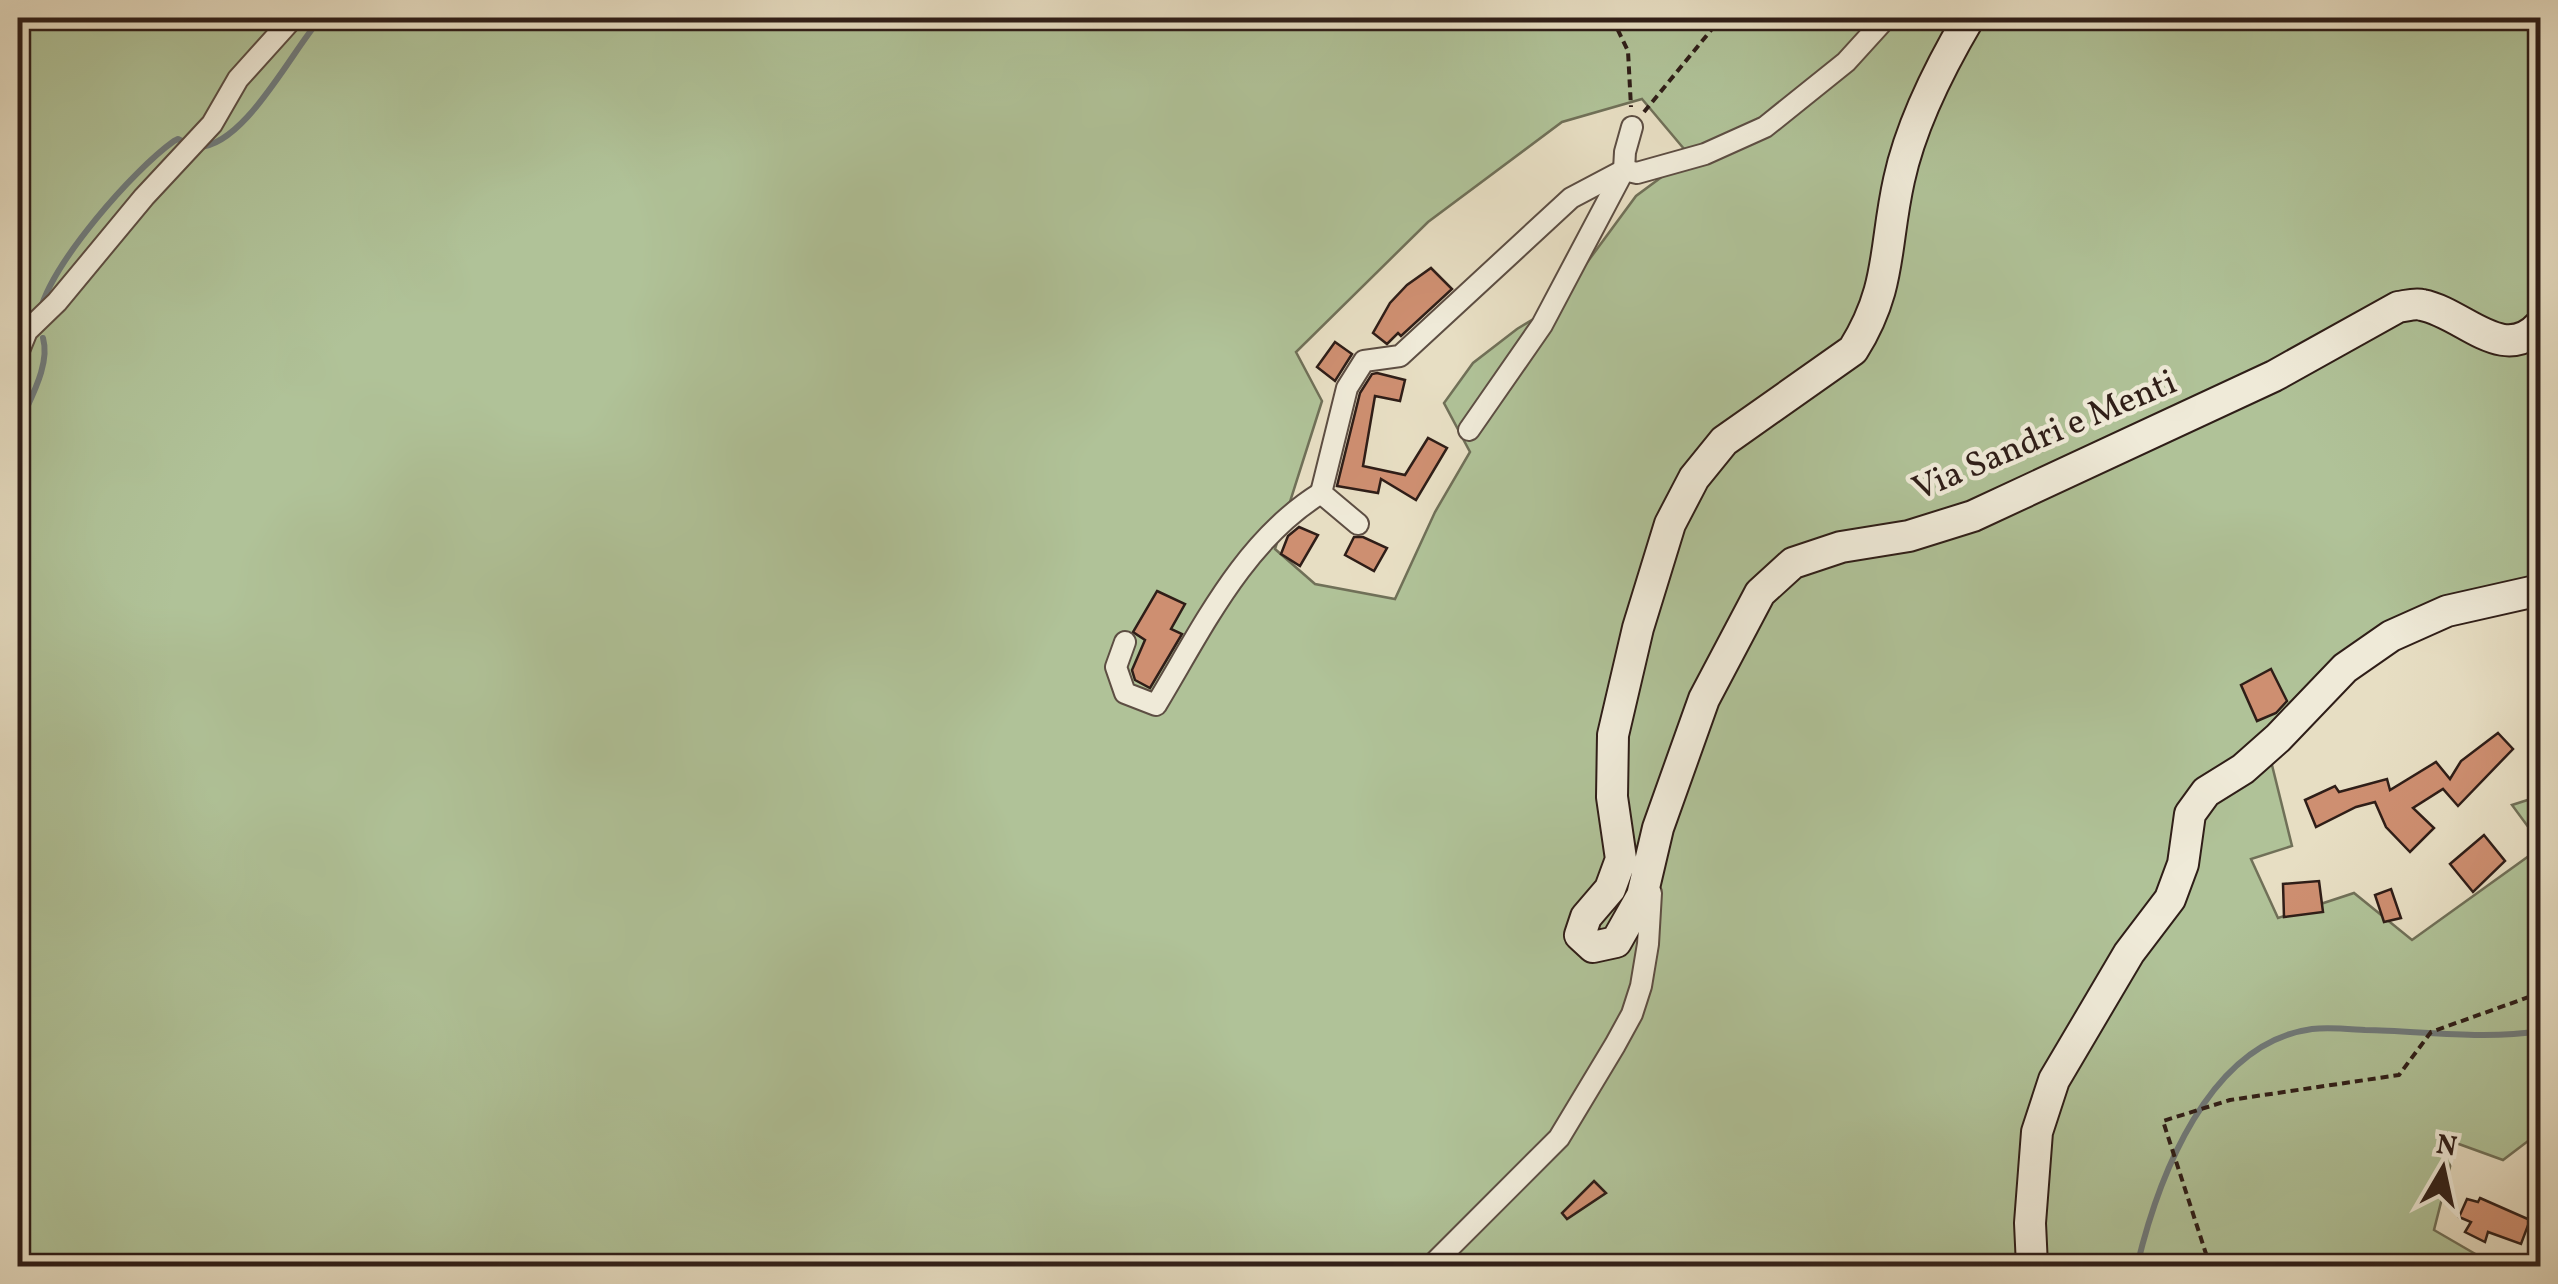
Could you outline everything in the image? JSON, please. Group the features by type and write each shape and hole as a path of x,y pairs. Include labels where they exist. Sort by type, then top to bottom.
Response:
{"main road":[{"name":"Via Sandri e Menti","path":"1969,18 1943,63 1899,179 1882,294 1867,329 1853,350 1724,441 1694,478 1670,524 1638,628 1613,735 1612,796 1621,859 1610,888 1586,917 1580,935 1593,947 1616,942 1642,896 1681,758 1704,699 1760,593 1793,563 1841,548 1909,536 1973,516 2274,376 2398,307 2420,304 2503,342 2530,337 2540,325"},
{"path":"2032,1266 2030,1223 2037,1132 2054,1080 2129,953 2170,899 2183,864 2190,814 2206,792 2243,769 2345,668 2391,636 2448,611 2540,590"}],"street":[{"path":"18,353 27,330 58,302 144,197 202,136 222,110 238,79 293,18"},
{"path":"1125,642 1116,667 1125,693 1156,704 1236,574 1293,511 1321,494 1347,388 1364,361 1400,356 1571,198 1624,170 1637,173 1705,154 1765,127 1846,62 1886,18"},
{"path":"1469,430 1542,324 1624,170 1624,152 1632,127"},
{"path":"1321,494 1358,524"},
{"path":"1432,1266 1558,1138 1632,1014 1643,972 1652,883 1648,870"}],"path":[{"path":"1612,18 1628,51 1632,127"},
{"path":"1632,127 1720,18"},
{"path":"2202,1266 2208,1260 2163,1122 2230,1100 2399,1075 2431,1032 2540,993"}],"green space":[{"path":"18,18 2540,18 2540,593 2400,636 2269,753 2292,846 2251,859 2278,918 2354,893 2412,940 2540,848 2540,1132 2503,1160 2456,1143 2434,1230 2496,1266 18,1266","holes":["1642,99 1690,156 1636,196 1555,306 1473,363 1444,403 1470,452 1435,512 1395,599 1315,584 1275,549 1322,401 1296,352 1428,222 1562,122"]},
{"path":"2540,796 2540,843 2512,805"}],"building":[{"path":"1431,268 1452,289 1387,344 1373,333 1390,303"},
{"path":"1335,342 1352,354 1335,381 1317,367"},
{"path":"1372,374 1405,380 1400,401 1375,396 1363,466 1405,475 1428,438 1447,448 1416,500 1381,479 1378,493 1337,486 1360,393"},
{"path":"1299,527 1318,535 1300,566 1281,554 1288,536"},
{"path":"1354,537 1387,548 1374,571 1345,555"},
{"path":"1157,591 1185,604 1171,629 1182,634 1150,688 1135,680 1132,670 1145,640 1133,632"},
{"path":"2271,669 2287,701 2276,713 2257,721 2241,685"},
{"path":"2498,733 2513,749 2458,806 2443,789 2413,808 2434,828 2410,852 2386,827 2375,802 2316,827 2305,800 2335,786 2339,792 2387,779 2390,790 2436,762 2450,779 2461,761"},
{"path":"2484,835 2505,861 2473,892 2450,864"},
{"path":"2319,881 2323,912 2284,917 2283,884"},
{"path":"2391,889 2401,918 2384,922 2375,895"},
{"path":"1594,1181 1606,1193 1567,1219 1562,1213"},
{"path":"2480,1198 2530,1220 2521,1244 2488,1232 2485,1242 2465,1232 2471,1222 2459,1217 2467,1199 2478,1202"}],"waterway":[{"path":"198,147 216,142 250,114 321,18"},
{"path":"40,311 61,268 96,219 157,155 178,139 186,143"},
{"path":"18,428 41,372 43,338"},
{"path":"2137,1266 2159,1194 2193,1120 2216,1087 2244,1060 2275,1040 2325,1028 2475,1035 2540,1031"}]}
